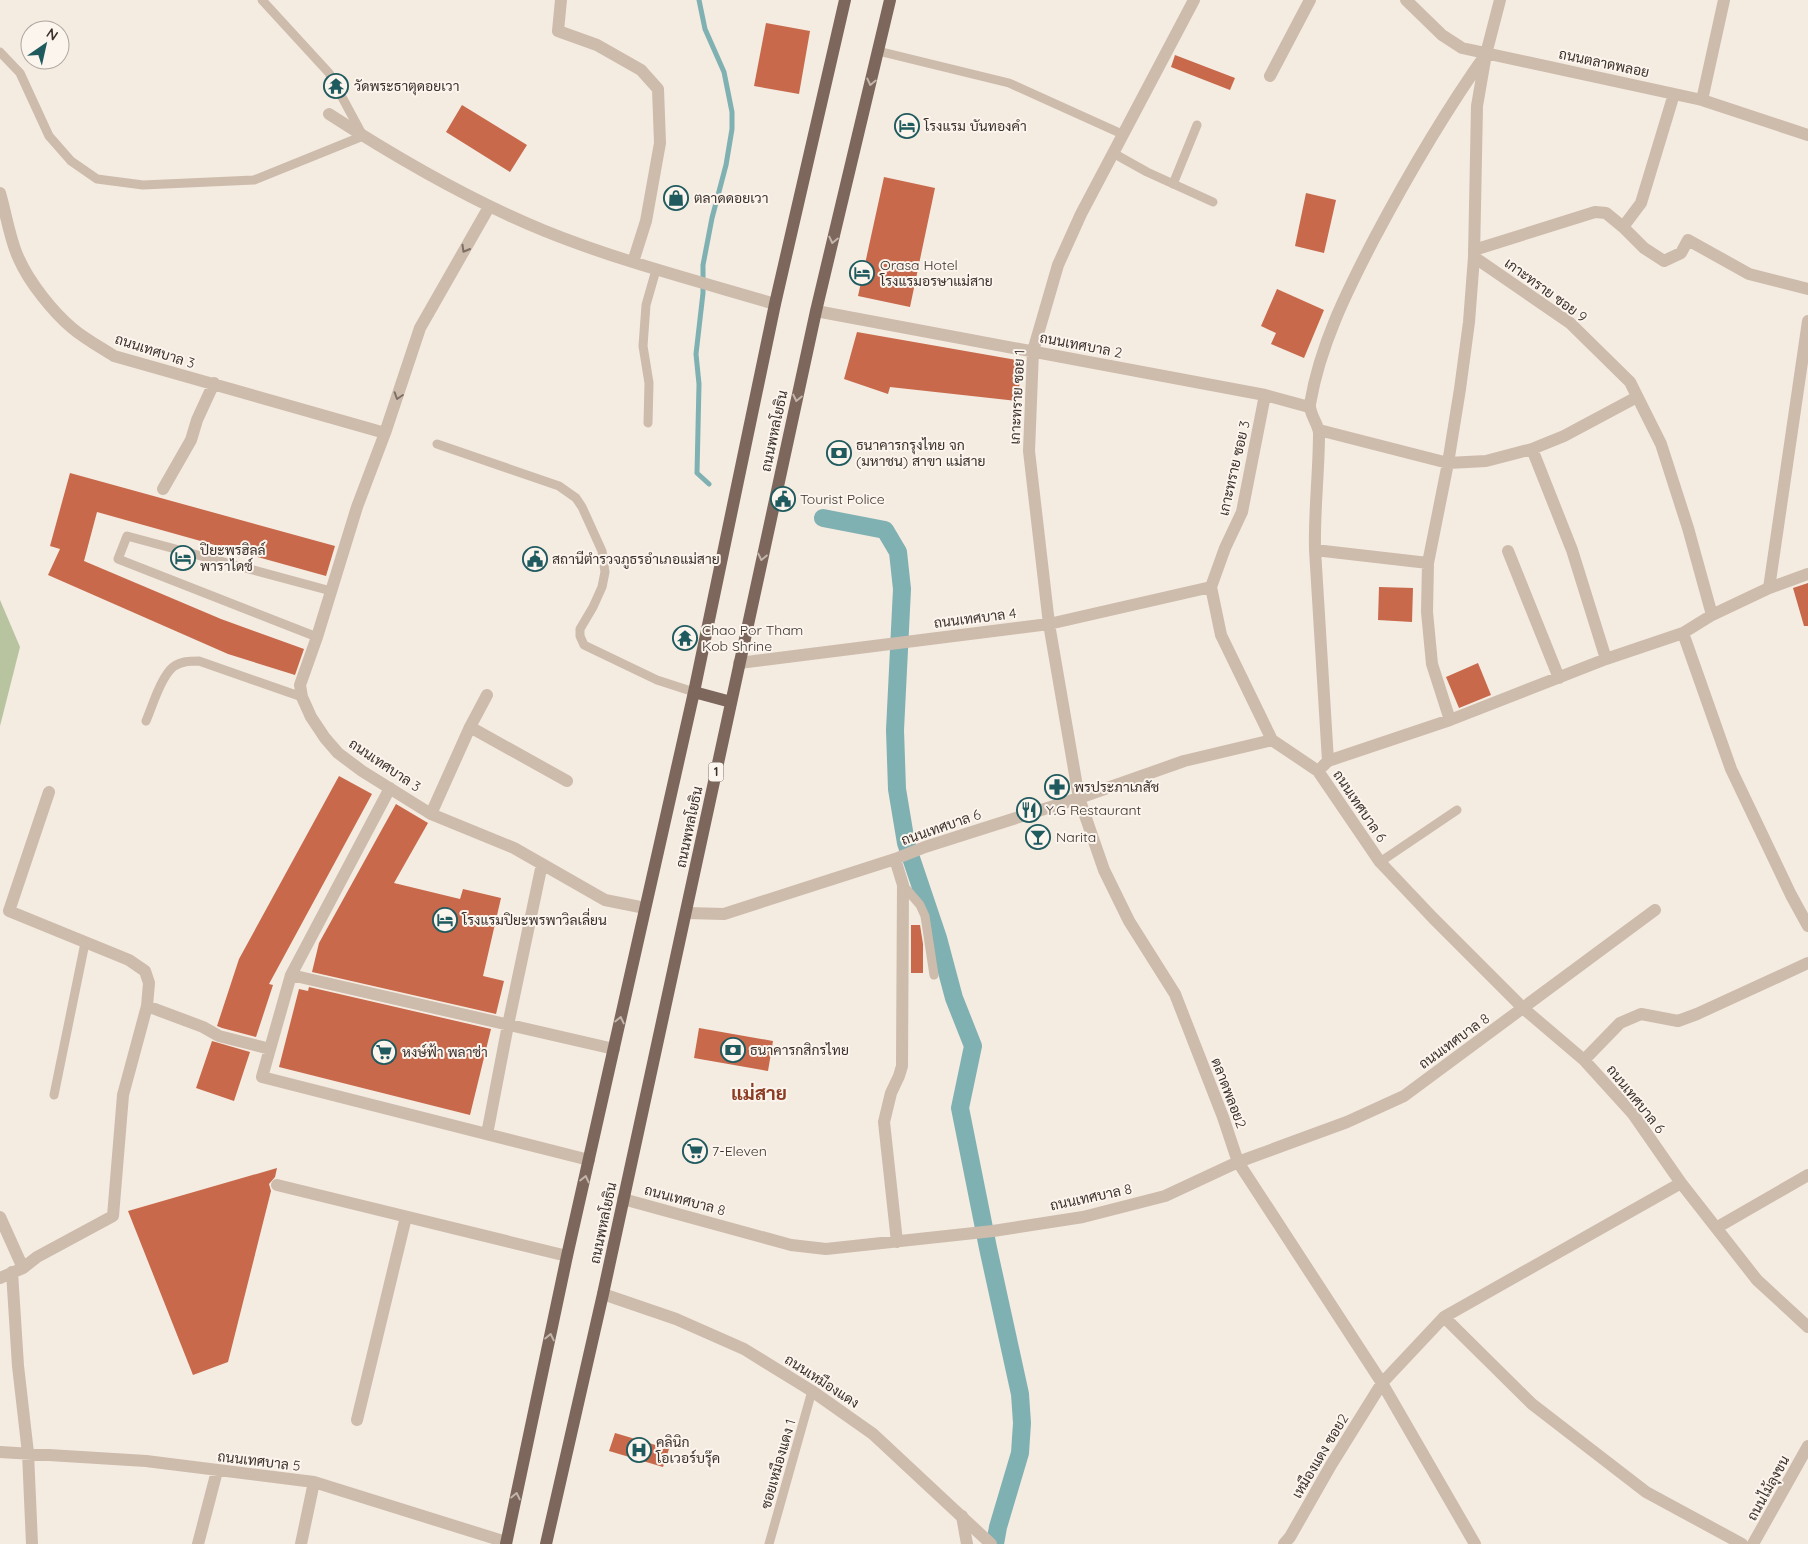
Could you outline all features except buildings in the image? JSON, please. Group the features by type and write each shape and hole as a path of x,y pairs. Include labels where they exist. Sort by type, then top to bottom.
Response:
{"main road":[{"name":"ถนนพหลโยธิน","path":"506,1543 567,1256 694,692 775,304 845,0"},
{"name":"ถนนพหลโยธิน","path":"546,1544 687,913 739,663 816,311 890,0"},
{"path":"694,692 731,702"}],"street":[{"path":"561,0 558,31 597,45 641,70 658,89 660,143 646,221 634,262"},
{"name":"เกาะทราย ซอย 1","path":"1079,798 1049,624 1029,451 1033,351 1058,265 1081,214 1194,0"},
{"path":"1270,76 1310,0"},
{"name":"ถนนตลาดพลอย","path":"1406,0 1442,35 1462,48 1702,100 1808,135"},
{"path":"1450,720 1432,664 1427,612 1428,563 1448,463 1469,322 1474,253 1477,106 1486,54 1500,0"},
{"path":"1702,100 1724,0"},
{"path":"1328,761 1315,550 1319,430 1309,407 1326,342 1352,282 1407,176 1458,94 1486,54"},
{"path":"1458,94 1477,106"},
{"path":"1623,227 1641,203 1674,94"},
{"path":"329,114 363,136 489,207 546,232 656,270 775,304"},
{"name":"ถนนเทศบาล 3","path":"0,193 18,258 32,282 56,312 72,328 114,356 186,378 214,383 385,434"},
{"path":"302,697 300,685 357,508 385,434 420,328 489,207"},
{"path":"1474,253 1595,212 1606,213 1644,248 1664,261 1681,253 1688,240 1749,274 1808,289"},
{"name":"เกาะทราย ซอย 9","path":"1474,253 1570,322 1630,382 1661,444 1688,528 1712,615"},
{"name":"ถนนเทศบาล 2","path":"816,311 1265,395 1309,407"},
{"path":"1770,588 1808,320"},
{"path":"163,489 191,440 197,420 214,383"},
{"name":"เกาะทราย ซอย 3","path":"1265,395 1242,512 1225,548 1212,587 1221,635 1272,740"},
{"path":"1319,430 1448,463 1486,461 1532,449 1564,436 1637,397"},
{"path":"1532,449 1572,550 1606,659"},
{"path":"1315,550 1428,563"},
{"path":"1508,551 1559,678"},
{"path":"1318,771 1328,761 1450,720 1606,659 1683,633 1712,615 1770,588 1808,574"},
{"name":"ถนนเทศบาล 4","path":"739,663 1049,624 1212,587"},
{"path":"1683,633 1731,769 1808,926"},
{"path":"431,814 470,727 487,695"},
{"name":"ถนนเทศบาล 3","path":"302,697 311,717 338,753 431,814 514,848 605,900 646,908"},
{"path":"470,727 568,781"},
{"name":"ถนนเทศบาล 6","path":"687,913 724,914 895,859 926,846 1079,798 1184,761 1272,740 1318,771 1380,862 1433,918 1524,1008 1584,1060 1633,1114 1681,1183 1757,1280 1808,1327"},
{"path":"390,788 291,975 262,1078 590,1160"},
{"path":"0,1278 113,1216 123,1095 147,1006 148,983 145,971 129,960 9,910 49,792"},
{"name":"ตลาดพลอย2","path":"1079,798 1104,870 1129,921 1175,994 1223,1117 1238,1162 1382,1383 1475,1544"},
{"path":"895,859 903,885 902,1066 891,1094 884,1122 897,1242"},
{"path":"486,1134 542,864"},
{"name":"ถนนเทศบาล 8","path":"623,1198 792,1245 826,1249 993,1231 1083,1216 1165,1196 1238,1162 1347,1122 1404,1096 1655,910"},
{"path":"1584,1060 1620,1022 1641,1014 1678,1021 1808,962"},
{"path":"291,975 614,1049"},
{"path":"147,1006 203,1027 219,1036 270,1049"},
{"path":"1716,1228 1808,1175"},
{"name":"เหมืองแดง ซอย2","path":"1284,1544 1382,1383 1444,1317 1681,1183"},
{"path":"277,1185 567,1256"},
{"path":"0,1217 17,1270 18,1366 28,1453 32,1544"},
{"path":"356,1420 406,1217"},
{"name":"ถนนเหมืองแดง","path":"603,1294 676,1319 744,1349 812,1391 873,1434 991,1544"},
{"path":"1444,1317 1532,1404 1646,1492 1742,1544"},
{"name":"ถนนไม้ลุงขน","path":"1753,1544 1808,1446"},
{"name":"ถนนเทศบาล 5","path":"0,1452 146,1461 314,1482 506,1543"},
{"path":"198,1544 217,1471"},
{"path":"301,1544 314,1482"},
{"path":"966,1520 967,1544"}],"lane":[{"path":"0,52 20,73 49,136 71,161 97,180 143,185 254,180 363,136 329,73 262,0"},
{"path":"878,51 1009,83 1122,134"},
{"path":"1173,184 1197,125"},
{"path":"1113,153 1213,202"},
{"path":"648,423 649,383 643,346 646,305 656,270"},
{"path":"436,444 548,481 567,490 576,498 586,513 599,545 605,572 602,587 594,607 580,629 580,636 584,645 657,680 694,692"},
{"path":"317,637 118,559 127,536 331,591"},
{"path":"146,721 165,677 171,668 187,661 200,661 302,697"},
{"path":"1380,862 1457,810"},
{"path":"903,885 920,905 924,916 934,974"},
{"path":"54,1095 85,943"},
{"name":"ซอยเหมืองแดง 1","path":"769,1544 812,1391"}],"green space":[{"path":"0,600 20,647 0,726"}],"waterway":[{"path":"699,0 705,29 724,72 732,112 732,129 726,165 712,218 703,265 703,293 696,354 699,384 697,473 709,484"},
{"path":"823,518 885,530 898,552 902,589 895,730 897,789 906,843 938,938 954,998 973,1046 960,1108 1020,1394 1022,1423 1020,1453 998,1527 995,1544"}],"place":[{"name":"วัดพระธาตุดอยเวา","path":"336,86"},
{"name":"โรงแรม บันทองคํา","path":"907,126"},
{"name":"ตลาดดอยเวา","path":"676,198"},
{"name":"Orasa Hotel โรงแรมอรษาแม่สาย","path":"862,273"},
{"name":"ธนาคารกรุงไทย จก (มหาชน) สาขา แม่สาย","path":"839,453"},
{"name":"Tourist Police","path":"783,499"},
{"name":"ปิยะพรฮิลล์ พาราไดซ์","path":"183,558"},
{"name":"สถานีตำรวจภูธรอำเภอแม่สาย","path":"535,559"},
{"name":"Chao Por Tham Kob Shrine","path":"685,638"},
{"name":"พรประภาเภสัช","path":"1057,787"},
{"name":"Y.G Restaurant","path":"1029,810"},
{"name":"Narita","path":"1038,837"},
{"name":"โรงแรมปิยะพรพาวิลเลี่ยน","path":"445,920"},
{"name":"ธนาคารกสิกรไทย","path":"733,1050"},
{"name":"หงษ์ฟ้า พลาซ่า","path":"384,1052"},
{"name":"7-Eleven","path":"695,1151"},
{"name":"คลินิก โอเวอร์บรุ๊ค","path":"639,1450"}],"district":[{"name":"แม่สาย","path":"759,1093"}]}
